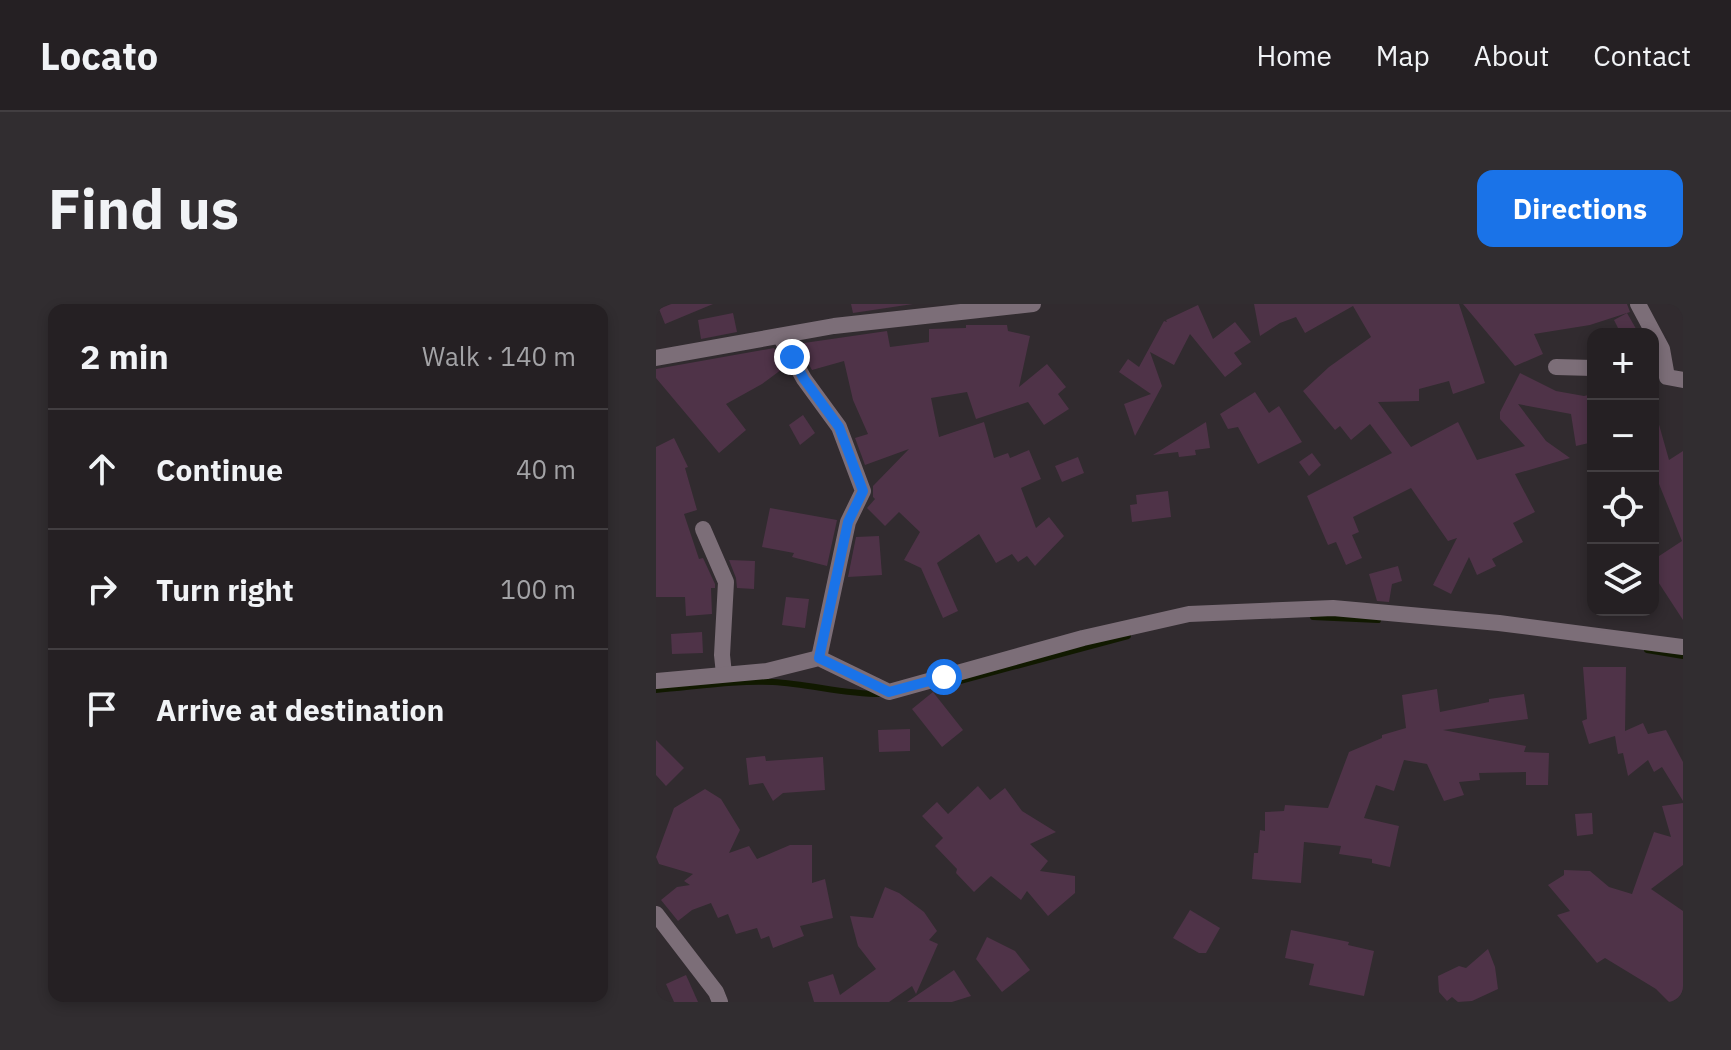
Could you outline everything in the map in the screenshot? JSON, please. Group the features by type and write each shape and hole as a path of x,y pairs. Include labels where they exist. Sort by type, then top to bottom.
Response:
{"street":[{"path":"656,358 834,326 1033,304"},
{"path":"1638,304 1662,349 1668,378"},
{"path":"780,336 804,379 839,427 863,491 848,522 819,658"},
{"path":"1556,367 1587,368"},
{"path":"703,529 726,582 722,655 724,674"},
{"path":"656,681 767,671 819,658 889,692 1083,638 1189,614 1333,608 1499,623 1683,647"},
{"path":"656,914 716,992 720,1002"}],"building":[{"path":"671,304 713,304 665,324 659,309"},
{"path":"851,304 913,304 853,313"},
{"path":"1254,304 1459,304 1485,383 1453,394 1449,381 1419,389 1419,401 1378,402 1411,447 1458,422 1477,460 1525,446 1500,419 1500,412 1520,373 1556,391 1587,395 1587,443 1576,446 1571,414 1518,404 1546,441 1570,458 1515,474 1535,512 1513,523 1523,542 1492,559 1496,566 1477,575 1469,557 1451,594 1433,585 1457,538 1448,541 1411,488 1353,517 1359,532 1352,535 1362,558 1346,565 1336,542 1328,545 1307,496 1392,453 1370,424 1351,440 1340,426 1335,430 1303,391 1329,367 1371,337 1353,306 1305,333 1296,317 1260,336"},
{"path":"1463,304 1627,304 1630,312 1590,325 1534,334 1543,354 1515,366"},
{"path":"1198,305 1213,339 1235,322 1251,342 1234,353 1242,364 1225,377 1190,334 1174,365 1150,352 1162,386 1135,436 1124,404 1151,394 1119,372 1128,359 1139,367 1164,321"},
{"path":"733,313 737,332 701,339 698,320"},
{"path":"1627,313 1636,328 1618,328 1614,320"},
{"path":"966,325 1007,325 1008,331 1030,336 1019,387 1047,364 1066,387 1058,394 1069,409 1044,425 1028,402 976,419 967,392 931,398 939,437 984,422 994,458 1008,453 1010,458 1029,450 1041,479 1021,488 1036,528 1049,517 1064,536 1035,566 1027,556 1018,562 1012,554 996,563 979,534 937,563 958,611 943,618 921,568 904,560 920,532 899,512 885,526 867,508 875,499 873,486 909,449 865,465 855,438 868,434 853,400 844,361 812,370 797,344 887,331 890,347 929,342 929,329 966,328"},
{"path":"774,348 785,367 726,404 746,430 719,453 656,378 656,369"},
{"path":"1255,392 1269,413 1279,406 1302,442 1258,464 1238,427 1228,429 1220,414"},
{"path":"803,415 815,433 800,445 789,425"},
{"path":"1206,422 1210,448 1195,450 1196,455 1179,457 1178,452 1153,455"},
{"path":"1659,425 1669,460 1683,451 1683,620 1659,583 1659,556 1682,541 1659,484"},
{"path":"674,438 688,467 685,468 697,510 684,514 699,559 703,558 715,584 715,588 711,588 712,614 686,616 685,597 656,597 656,447"},
{"path":"1312,453 1321,465 1309,476 1299,462"},
{"path":"1078,457 1084,473 1062,482 1055,466"},
{"path":"1168,491 1171,517 1132,522 1130,505 1137,504 1136,495"},
{"path":"770,508 837,520 827,566 792,557 794,553 762,547"},
{"path":"879,536 882,575 848,577 856,537"},
{"path":"729,560 755,561 754,589 737,588"},
{"path":"1398,566 1402,581 1392,584 1389,602 1377,601 1369,574"},
{"path":"786,597 809,599 805,628 782,625"},
{"path":"702,632 703,653 672,654 671,634"},
{"path":"1583,667 1626,667 1625,731 1643,723 1648,734 1666,730 1683,762 1683,801 1662,767 1654,772 1648,760 1628,776 1623,753 1618,754 1615,736 1589,744 1582,721 1587,719"},
{"path":"1437,689 1440,712 1489,702 1489,699 1524,694 1528,719 1443,730 1526,746 1524,752 1549,753 1548,785 1526,785 1526,772 1479,773 1480,780 1459,782 1464,795 1444,801 1427,764 1404,760 1394,791 1376,785 1364,818 1399,826 1390,867 1372,863 1372,859 1339,854 1341,846 1304,842 1301,883 1252,879 1260,830 1265,831 1265,812 1284,811 1285,805 1328,808 1349,752 1382,738 1382,735 1406,728 1402,695"},
{"path":"933,692 963,730 942,747 912,709"},
{"path":"910,729 910,751 879,752 878,730"},
{"path":"656,740 684,768 666,786 656,775"},
{"path":"765,756 766,761 823,757 825,790 783,793 773,801 763,783 749,785 746,758"},
{"path":"978,786 990,800 1005,788 1022,811 1056,832 1030,844 1048,861 1040,871 1075,876 1075,893 1048,916 1027,891 1021,900 991,876 974,892 935,846 943,838 922,816 937,802 948,814"},
{"path":"705,789 721,799 740,830 729,853 749,846 757,859 790,845 812,845 812,883 825,879 833,918 800,926 804,936 773,948 769,936 761,939 757,928 736,934 728,914 718,918 711,903 692,910 678,921 661,900 677,887 690,885 684,881 693,874 659,864 656,857 674,808"},
{"path":"1683,803 1683,865 1651,889 1683,911 1683,1002 1669,1002 1656,989 1605,958 1597,963 1557,915 1570,911 1548,885 1564,875 1564,870 1590,871 1609,887 1632,894 1654,832 1671,837 1662,806"},
{"path":"1592,813 1593,834 1577,836 1575,814"},
{"path":"885,887 899,893 924,912 937,931 929,940 938,944 916,994 912,986 889,1002 814,1002 808,982 833,974 840,995 876,969 858,946 850,916 873,918"},
{"path":"1190,910 1220,928 1206,953 1199,953 1173,938"},
{"path":"1291,930 1349,942 1348,945 1374,951 1364,996 1309,985 1314,964 1285,958"},
{"path":"987,937 1015,951 1030,970 1002,992 976,959"},
{"path":"1488,949 1495,967 1498,989 1472,1001 1458,1002 1452,997 1447,1001 1439,992 1438,976 1459,966 1466,968"},
{"path":"954,970 971,996 952,1002 907,1002"},
{"path":"686,975 698,1002 674,1002 666,984"}],"waterway":[{"path":"1313,617 1378,620"},
{"path":"934,688 1128,636"},
{"path":"1647,650 1683,656"},
{"path":"656,690 759,682 884,694"}],"route":[{"path":"792,357 839,427 863,491 848,522 819,658 889,692 944,677"}]}
